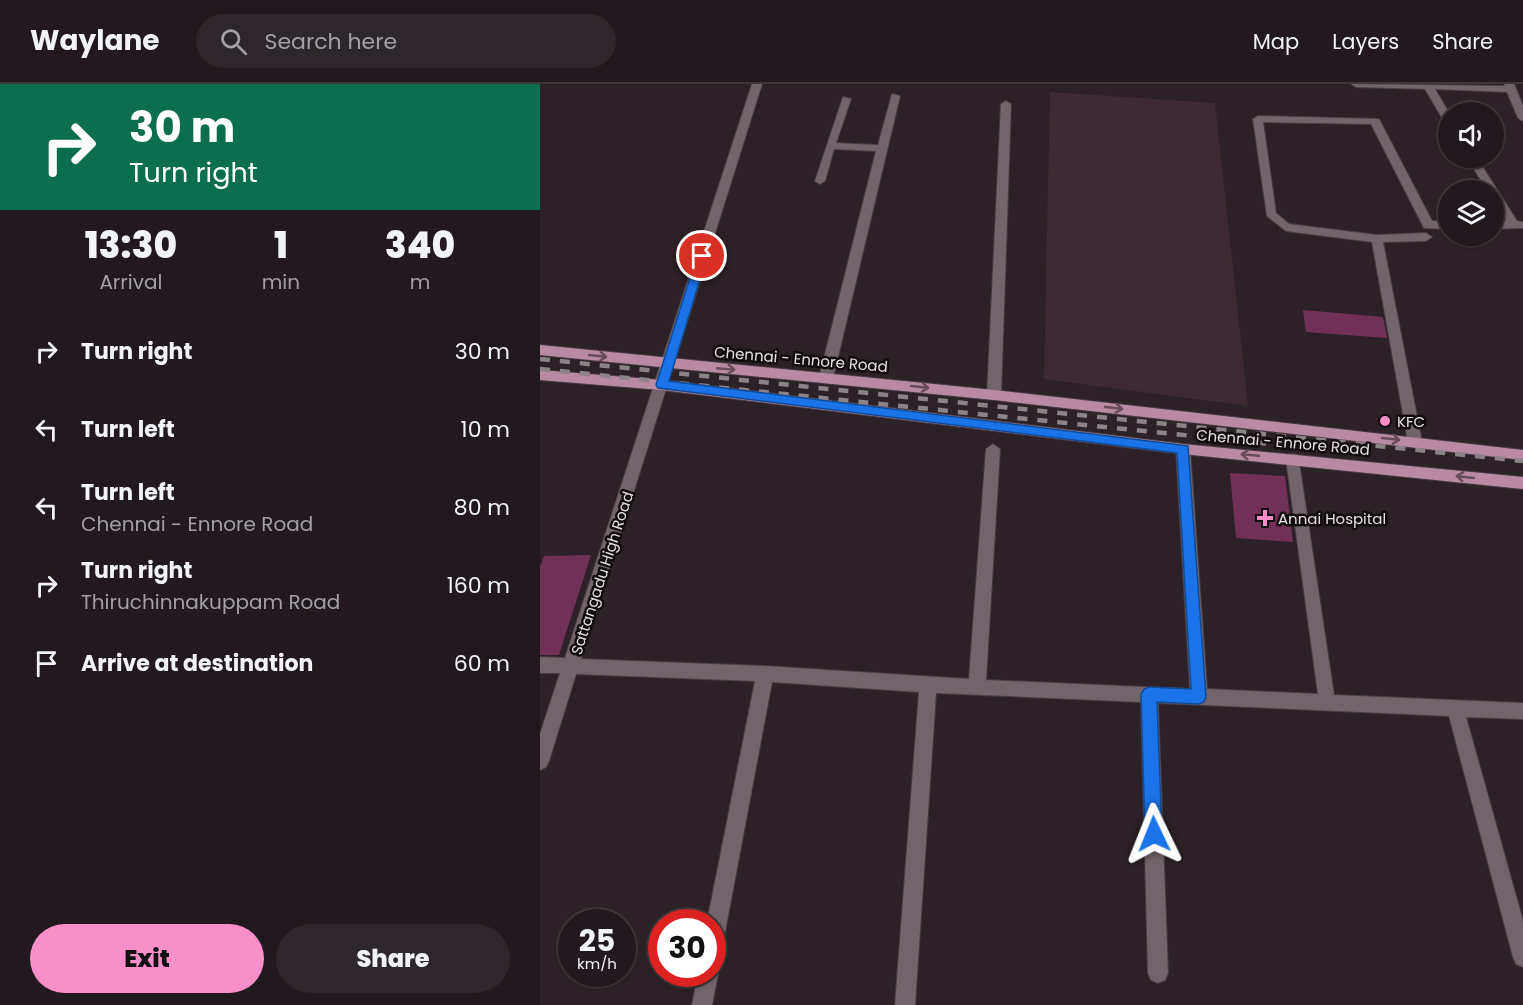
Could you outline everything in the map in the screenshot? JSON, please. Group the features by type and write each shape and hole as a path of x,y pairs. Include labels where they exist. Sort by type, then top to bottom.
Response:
{"main road":[{"name":"Chennai - Ennore Road","path":"540,350 994,395 1523,455"},
{"name":"Chennai - Ennore Road","path":"540,375 662,385 1183,449 1523,483"}],"street":[{"name":"Sattangadu High Road","path":"540,761 573,665 757,84"},
{"path":"1356,84 1429,88 1510,87 1523,118"},
{"path":"1429,88 1438,103"},
{"path":"826,378 895,96"},
{"path":"820,181 846,99"},
{"path":"994,395 1006,104"},
{"path":"1426,237 1377,239 1286,227 1279,223 1271,214 1258,119 1375,121 1428,225 1438,225"},
{"path":"830,146 882,148"},
{"path":"1504,207 1518,225"},
{"path":"1377,239 1414,442"},
{"path":"977,687 993,449"},
{"path":"1183,449 1199,697"},
{"path":"1293,459 1327,702"},
{"path":"540,665 765,674 928,685 1523,711"},
{"path":"720,909 765,674"},
{"path":"905,1005 928,685"},
{"path":"1149,694 1158,973"},
{"path":"1455,708 1523,957"},
{"path":"702,1005 705,987"}],"shaded area":[{"path":"1050,92 1215,103 1248,406 1044,379"}],"building":[{"path":"1303,310 1383,317 1387,338 1306,332"},
{"path":"1230,473 1285,476 1293,542 1236,538"},
{"path":"591,555 559,655 540,655 540,567 544,556"}],"railway":[{"path":"540,359 1523,461"},
{"path":"540,369 1368,454"}],"place":[{"name":"KFC","path":"1385,421"},
{"name":"Annai Hospital","path":"1265,518"}],"route":[{"path":"702,256 662,385 1183,449 1199,697 1149,694 1154,834"}]}
